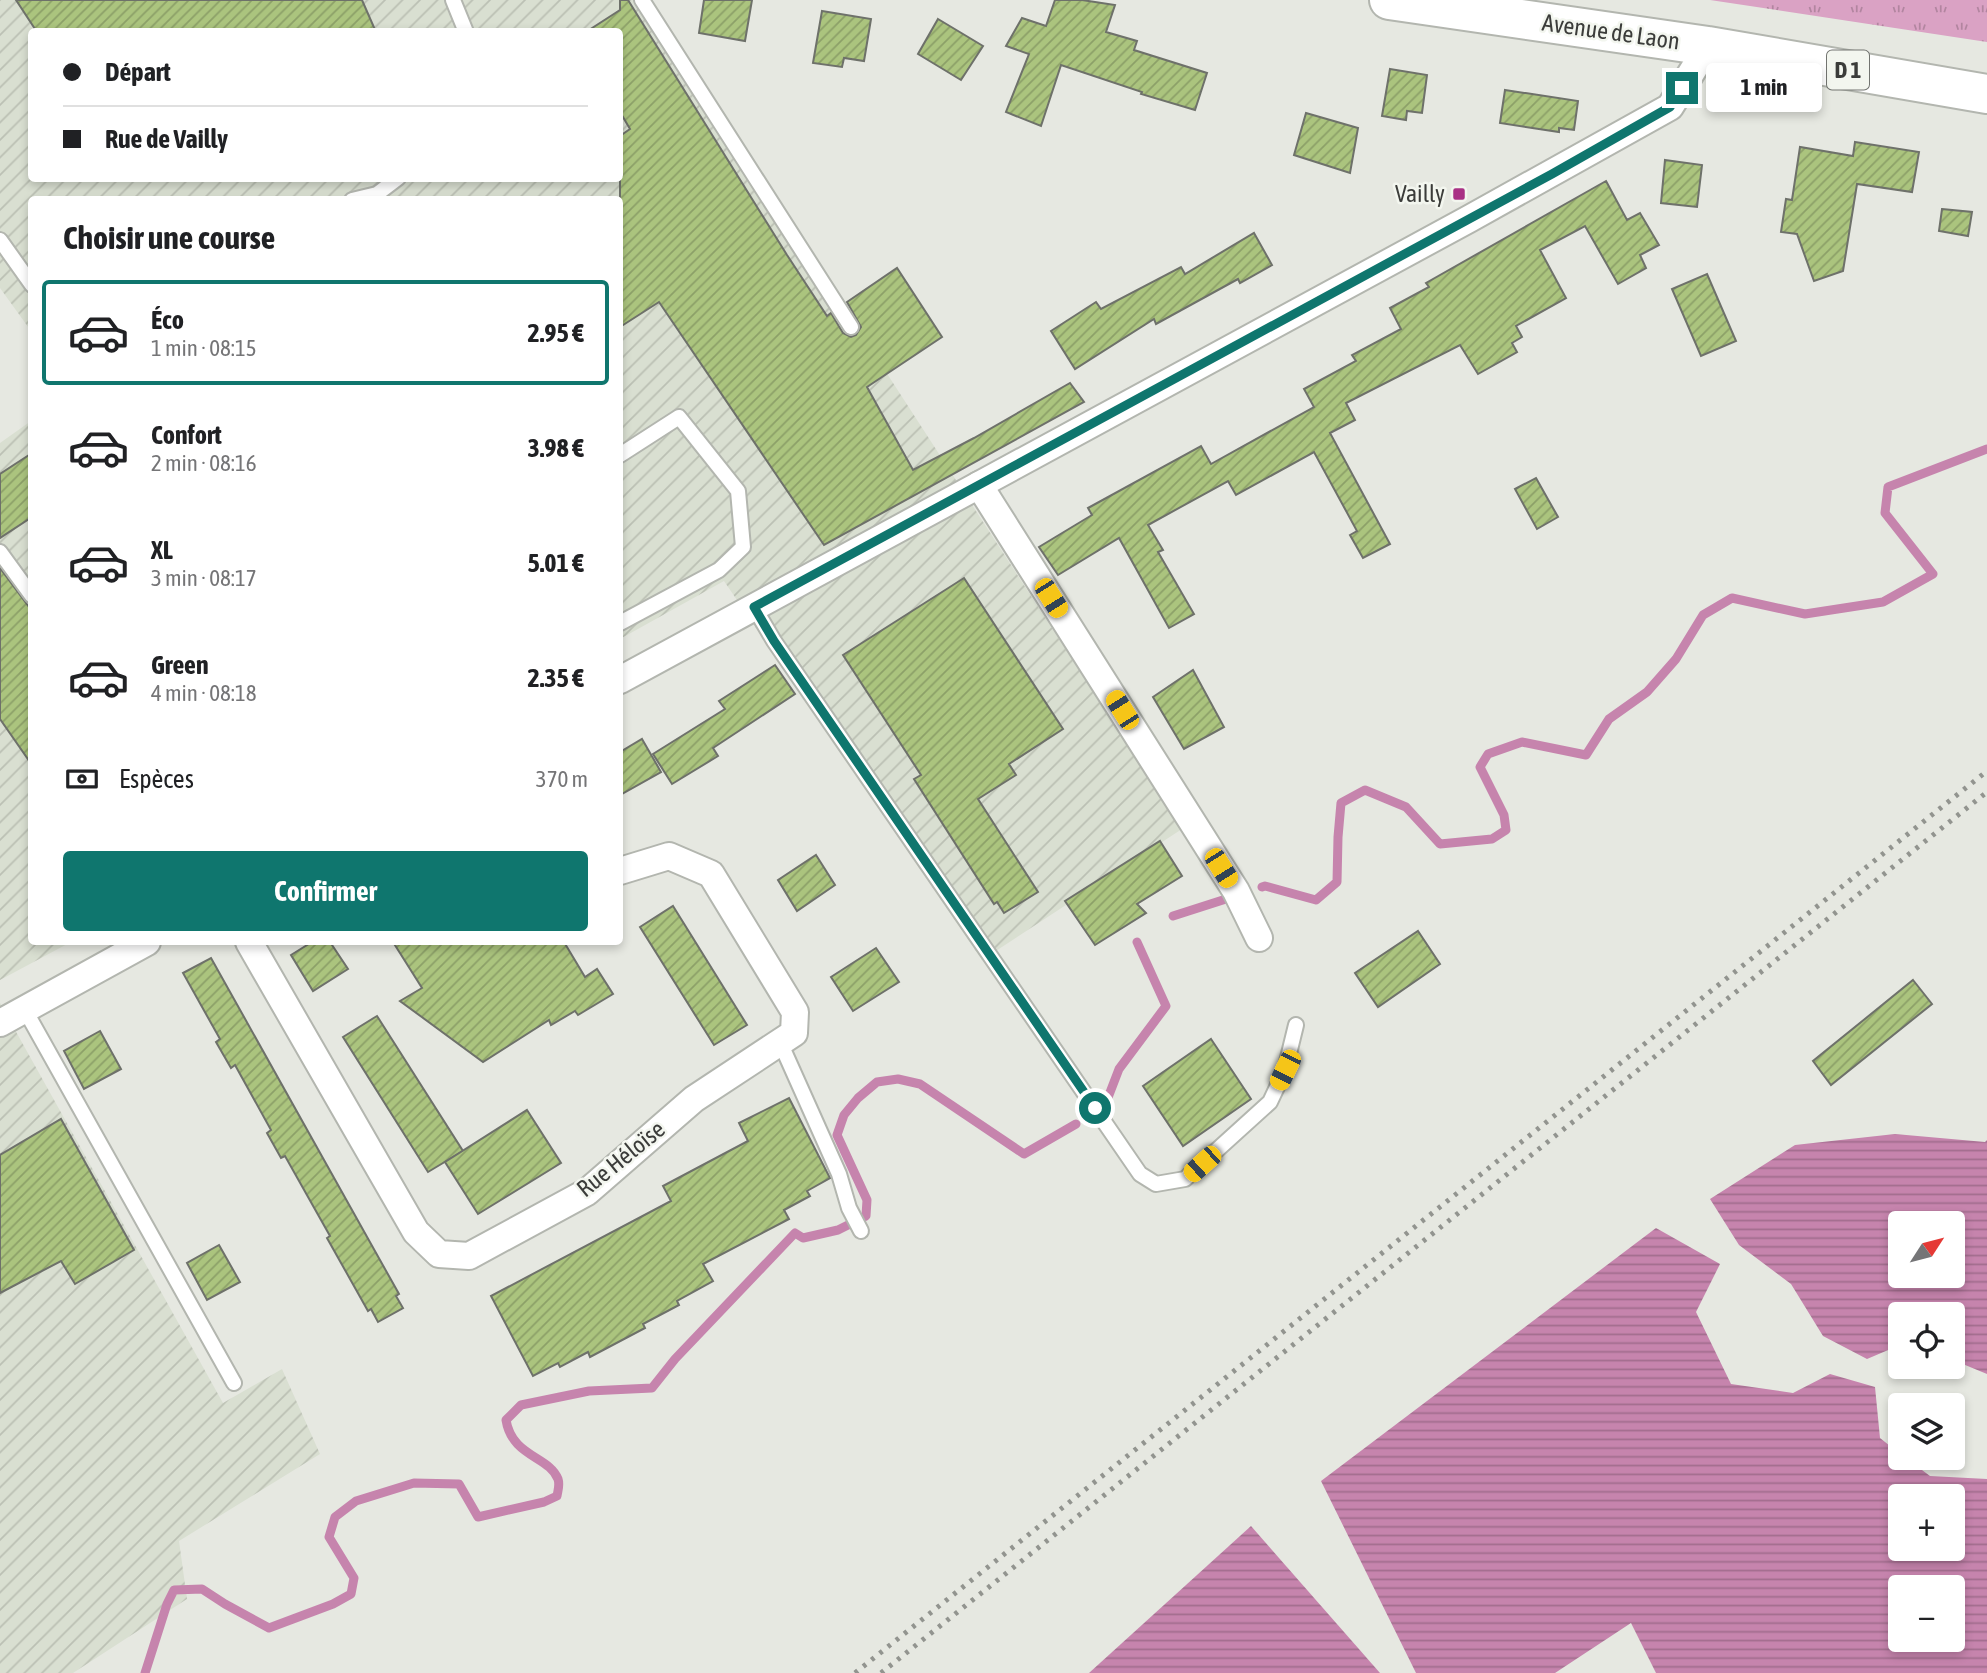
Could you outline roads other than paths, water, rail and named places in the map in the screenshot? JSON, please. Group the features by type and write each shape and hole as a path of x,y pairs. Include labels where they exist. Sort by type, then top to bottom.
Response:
{"main road":[{"name":"Avenue de Laon","path":"1389,0 1708,46"},
{"name":"D 1","path":"1708,46 1987,94"}],"street":[{"path":"623,678 1552,174 1670,107 1708,46"},
{"path":"979,485 1236,891 1259,938"},
{"name":"Rue Héloïse","path":"251,945 416,1232 439,1254 469,1256 587,1192 694,1099 794,1033 795,1012 711,874 669,856 623,870"},
{"path":"0,1024 142,945"}],"lane":[{"path":"453,0 464,28"},
{"path":"642,0 851,327"},
{"path":"369,196 377,194 393,182"},
{"path":"0,240 28,279"},
{"path":"623,453 679,417 738,491 743,547 719,570 623,621"},
{"path":"0,552 28,590"},
{"path":"754,607 774,641 1140,1174 1156,1184 1185,1179 1270,1102 1285,1070 1296,1025"},
{"path":"25,1010 233,1383"},
{"path":"780,1042 839,1174 849,1208 861,1231"}],"waterway":[{"path":"1262,887 1316,900 1337,882 1341,803 1365,790 1406,807 1440,844 1492,839 1506,830 1504,815 1480,767 1488,754 1522,742 1586,755 1609,719 1647,692 1676,659 1703,615 1732,598 1805,614 1883,602 1933,574 1885,513 1888,487 1987,449"},
{"path":"1173,916 1226,899"},
{"path":"1104,1108 1119,1069 1166,1006 1137,942"},
{"path":"145,1673 174,1590 202,1589 269,1628 333,1604 351,1594 354,1578 329,1537 335,1517 356,1501 414,1483 459,1484 478,1517 544,1502 557,1496 559,1481 553,1471 515,1442 506,1420 521,1405 589,1391 652,1388 675,1359 795,1233 803,1238 838,1230 866,1216 867,1200 837,1135 844,1115 858,1098 877,1082 898,1079 920,1084 1024,1154 1076,1124"}],"railway":[{"path":"855,1673 1987,771"},
{"path":"881,1673 1987,792"}],"place":[{"name":"Vailly","path":"1459,194"}]}
